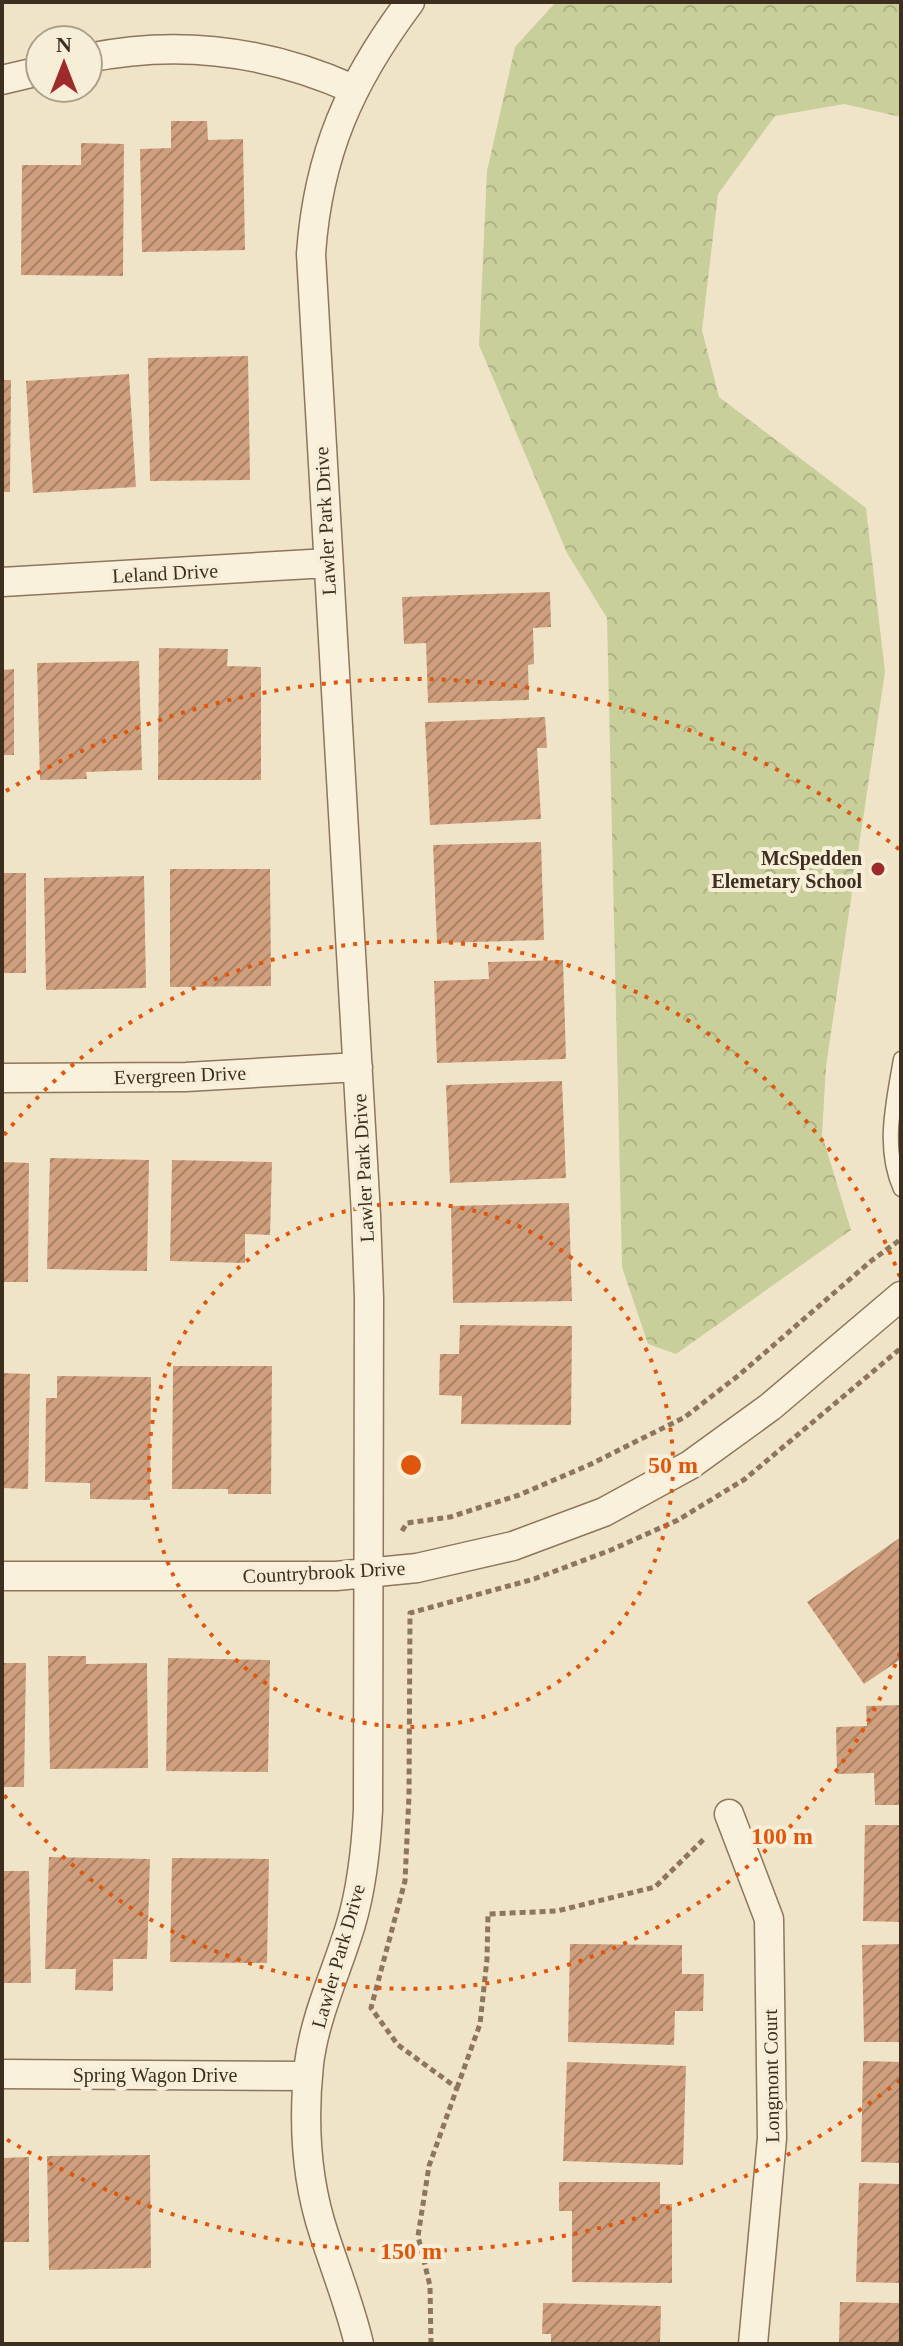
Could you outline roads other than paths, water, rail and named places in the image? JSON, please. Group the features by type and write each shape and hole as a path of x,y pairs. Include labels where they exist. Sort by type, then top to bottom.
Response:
{"street":[{"name":"Lawler Park Drive","path":"359,2344 314,2193 308,2155 308,2076 316,2027 350,1926 365,1849 368,1810 369,1298 311,254 319,186 335,131 371,57 410,2"},
{"path":"104,56 167,48 205,49 281,62 353,89"},
{"path":"2,80 24,75"},
{"name":"Leland Drive","path":"2,582 328,563"},
{"name":"Evergreen Drive","path":"2,1078 142,1078 358,1067"},
{"name":"Countrybrook Drive","path":"2,1576 304,1577 368,1574 417,1568 513,1546 559,1531 648,1490 731,1437 901,1296"},
{"name":"Longmont Court","path":"729,1814 769,1919 772,2138 753,2344"},
{"name":"Spring Wagon Drive","path":"2,2074 308,2076"}],"lane":[{"path":"901,1059 889,1133 896,1178 901,1189"}],"place":[{"name":"McSpedden Elemetary School","path":"878,869"}]}
